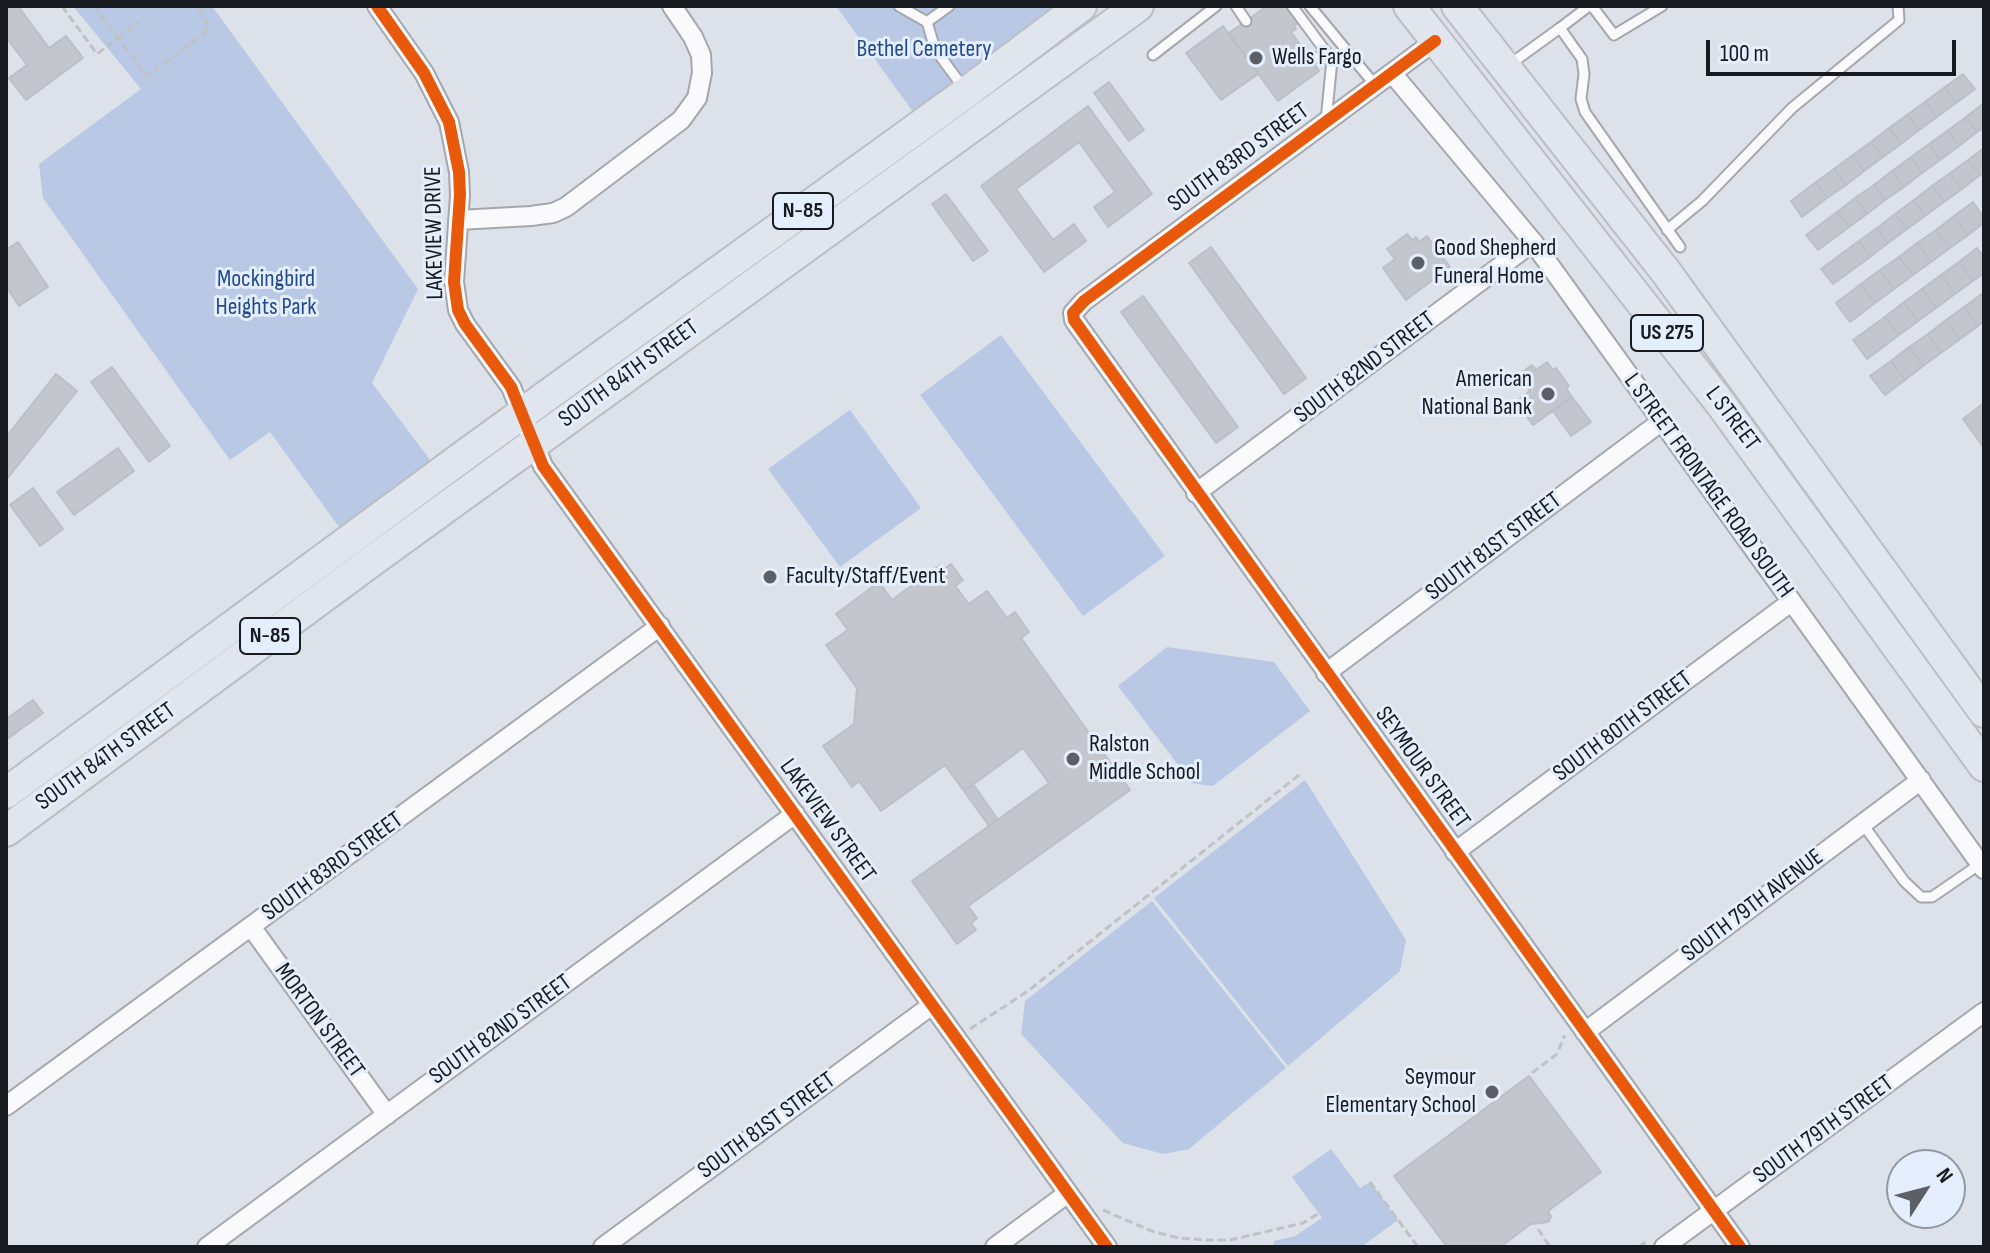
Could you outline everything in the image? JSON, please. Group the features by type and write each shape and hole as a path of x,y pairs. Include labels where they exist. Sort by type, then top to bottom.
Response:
{"main road":[{"name":"SOUTH 84TH STREET","path":"6,793 1081,6"},
{"name":"SOUTH 84TH STREET","path":"6,831 534,443 1138,6"},
{"name":"L STREET","path":"1409,6 1712,391 1979,749"},
{"name":"L STREET","path":"1457,6 1666,272 1984,712"}],"street":[{"name":"LAKEVIEW DRIVE","path":"377,6 424,73 449,122 459,172 454,282 458,310 511,387 523,414"},
{"path":"458,220 553,213 566,207 681,120 697,98 701,83 701,55 672,6"},
{"name":"SOUTH 83RD STREET","path":"1073,313 1084,301 1435,41"},
{"name":"L STREET FRONTAGE ROAD SOUTH","path":"1392,73 1533,242 1982,866"},
{"name":"SOUTH 82ND STREET","path":"1196,493 1533,242"},
{"name":"SEYMOUR STREET","path":"1073,313 1077,328 1455,852 1576,1031 1740,1247"},
{"name":"LAKEVIEW STREET","path":"523,414 543,466 1107,1247"},
{"name":"SOUTH 81ST STREET","path":"1326,673 1662,421"},
{"name":"SOUTH 80TH STREET","path":"1455,852 1791,602"},
{"name":"SOUTH 83RD STREET","path":"6,1106 660,626"},
{"name":"SOUTH 79TH AVENUE","path":"1576,1031 1921,780"},
{"name":"SOUTH 82ND STREET","path":"207,1247 795,814"},
{"name":"MORTON STREET","path":"252,928 387,1115"},
{"name":"SOUTH 81ST STREET","path":"603,1247 932,1005"},
{"name":"SOUTH 79TH STREET","path":"1664,1247 1984,1012"},
{"path":"1001,1245 1068,1193"}],"lane":[{"path":"899,6 927,22 935,49 967,92"},
{"path":"927,22 949,6"},
{"path":"1153,55 1216,6"},
{"path":"1236,6 1246,21"},
{"path":"1292,6 1332,60 1326,121"},
{"path":"1310,6 1375,85"},
{"path":"1506,68 1591,6 1614,35 1662,6"},
{"path":"1667,230 1702,201 1792,108 1899,20 1898,6"},
{"path":"1560,28 1582,59 1581,99 1585,112 1680,247"},
{"path":"1311,57 1358,62"},
{"path":"1862,823 1904,881 1921,897 1932,897 1982,866"}],"path":[{"path":"62,6 97,54 139,22"},
{"path":"94,6 145,75 150,75 204,34 208,25 198,6"},
{"path":"969,1029 1028,991 1299,775"},
{"path":"1532,1073 1557,1054 1576,1031"},
{"path":"1370,1182 1418,1247"},
{"path":"1099,1208 1154,1232 1179,1238 1210,1240 1230,1240 1303,1223 1319,1213"},
{"path":"1538,1229 1550,1247"}],"green space":[{"name":"Mockingbird Heights Park","path":"73,6 212,6 418,289 372,383 431,461 339,527 270,432 230,460 43,198 39,164 141,89"},
{"name":"Bethel Cemetery","path":"836,6 1053,6 914,113"},
{"path":"1001,335 1165,556 1083,616 920,395"},
{"path":"850,410 921,508 840,567 768,469"},
{"path":"1167,647 1274,662 1310,711 1213,786 1192,783 1118,686"},
{"path":"1305,780 1406,940 1400,971 1288,1066 1154,898"},
{"path":"1152,901 1286,1068 1189,1149 1163,1154 1123,1143 1021,1034 1025,1001"},
{"path":"1331,1149 1360,1188 1370,1182 1398,1220 1361,1247 1273,1247 1274,1241 1295,1236 1322,1218 1292,1177"}],"building":[{"path":"6,6 18,6 49,48 66,36 83,58 26,100 9,78 27,65 6,37"},
{"path":"1267,6 1286,6 1298,23 1291,32 1301,46 1307,46 1306,52 1312,54 1311,59 1319,71 1278,101 1229,33"},
{"path":"1223,26 1258,74 1221,100 1186,53"},
{"path":"1963,74 1975,89 1956,103 1945,87"},
{"path":"1109,82 1144,130 1129,141 1094,93"},
{"path":"1945,87 1956,103 1937,117 1926,101"},
{"path":"1926,101 1937,117 1919,130 1907,115"},
{"path":"1984,103 1984,128 1977,132 1966,117"},
{"path":"1088,106 1152,194 1108,227 1094,207 1115,192 1079,142 1016,189 1053,240 1074,224 1086,241 1044,272 981,186"},
{"path":"1907,115 1919,130 1901,144 1889,128"},
{"path":"1966,117 1977,132 1959,146 1947,131"},
{"path":"1889,128 1901,144 1883,157 1871,142"},
{"path":"1947,131 1959,146 1940,160 1929,144"},
{"path":"1871,142 1883,157 1864,171 1853,155"},
{"path":"1929,144 1940,160 1922,173 1911,157"},
{"path":"1984,148 1984,172 1980,175 1968,160"},
{"path":"1853,155 1864,171 1846,185 1834,169"},
{"path":"1911,157 1922,173 1904,187 1892,171"},
{"path":"1968,160 1980,175 1962,189 1950,173"},
{"path":"1834,169 1846,185 1827,198 1816,182"},
{"path":"1892,171 1904,187 1885,200 1874,185"},
{"path":"1950,173 1962,189 1944,202 1932,186"},
{"path":"1816,182 1827,198 1802,217 1791,201"},
{"path":"1874,185 1885,200 1867,214 1855,198"},
{"path":"1932,186 1944,202 1925,216 1914,200"},
{"path":"946,194 988,251 973,261 932,204"},
{"path":"1855,198 1867,214 1849,227 1837,212"},
{"path":"1914,200 1925,216 1907,229 1895,214"},
{"path":"1973,202 1984,223 1968,235 1954,216"},
{"path":"1837,212 1849,227 1818,250 1806,235"},
{"path":"1895,214 1907,229 1888,243 1877,228"},
{"path":"1954,216 1968,235 1950,248 1936,230"},
{"path":"1877,228 1888,243 1870,257 1859,241"},
{"path":"1936,230 1950,248 1931,262 1917,243"},
{"name":"Good Shepherd Funeral Home","path":"1407,234 1412,240 1416,237 1419,242 1427,236 1450,267 1406,300 1383,268 1395,259 1387,249"},
{"path":"1859,241 1870,257 1833,284 1821,269"},
{"path":"18,242 48,287 19,306 6,286 6,250"},
{"path":"1917,243 1931,262 1913,275 1899,257"},
{"path":"1211,247 1306,378 1284,394 1189,263"},
{"path":"1977,248 1984,257 1984,273 1973,281 1959,262"},
{"path":"1899,257 1913,275 1894,289 1880,270"},
{"path":"1959,262 1973,281 1955,294 1941,275"},
{"path":"1880,270 1894,289 1875,303 1861,284"},
{"path":"1941,275 1955,294 1936,308 1922,289"},
{"path":"1861,284 1875,303 1850,322 1836,303"},
{"path":"1922,289 1936,308 1918,321 1904,302"},
{"path":"1983,293 1984,321 1978,326 1964,307"},
{"path":"1143,296 1238,427 1216,443 1121,312"},
{"path":"1904,302 1918,321 1899,335 1885,317"},
{"path":"1964,307 1978,326 1960,339 1946,320"},
{"path":"1885,317 1899,335 1867,359 1853,340"},
{"path":"1946,320 1960,339 1941,353 1928,334"},
{"path":"1928,334 1941,353 1923,366 1909,347"},
{"path":"1909,347 1923,366 1905,380 1891,361"},
{"path":"1891,361 1905,380 1885,395 1870,376"},
{"name":"American National Bank","path":"1547,362 1553,370 1556,368 1569,386 1566,388 1572,397 1533,425 1516,402 1530,391 1518,375 1532,365 1536,370"},
{"path":"112,367 170,446 149,462 91,382"},
{"path":"56,374 77,391 6,480 6,437"},
{"path":"1572,397 1591,422 1571,436 1553,411"},
{"path":"1984,403 1984,448 1963,419"},
{"path":"118,448 134,471 74,515 57,492"},
{"path":"33,488 63,529 40,546 10,505"},
{"path":"951,564 963,580 955,586 969,604 987,591 1007,618 1015,612 1029,632 1021,638 1130,790 968,906 977,918 971,923 976,930 957,944 912,881 1049,783 1023,748 964,791 945,765 881,811 859,781 852,787 823,746 854,724 857,688 826,645 848,630 836,614 879,582 892,600 940,565 943,570"},
{"path":"33,700 43,713 6,740 6,719"},
{"path":"973,784 998,820 989,826 964,791"},
{"path":"1529,1076 1601,1172 1548,1211 1551,1217 1548,1222 1531,1224 1500,1247 1447,1247 1394,1176"}],"cycle path":[{"path":"377,6 424,73 449,122 459,172 454,282 458,310 511,387 543,466 1107,1247"},
{"path":"1435,41 1084,301 1073,313 1074,320 1740,1247"}],"place":[{"name":"Wells Fargo","path":"1256,58"},
{"name":"Good Shepherd Funeral Home","path":"1418,263"},
{"name":"American National Bank","path":"1548,394"},
{"name":"Faculty/Staff/Event","path":"770,577"},
{"name":"Ralston Middle School","path":"1073,759"},
{"name":"Seymour Elementary School","path":"1492,1092"}]}
